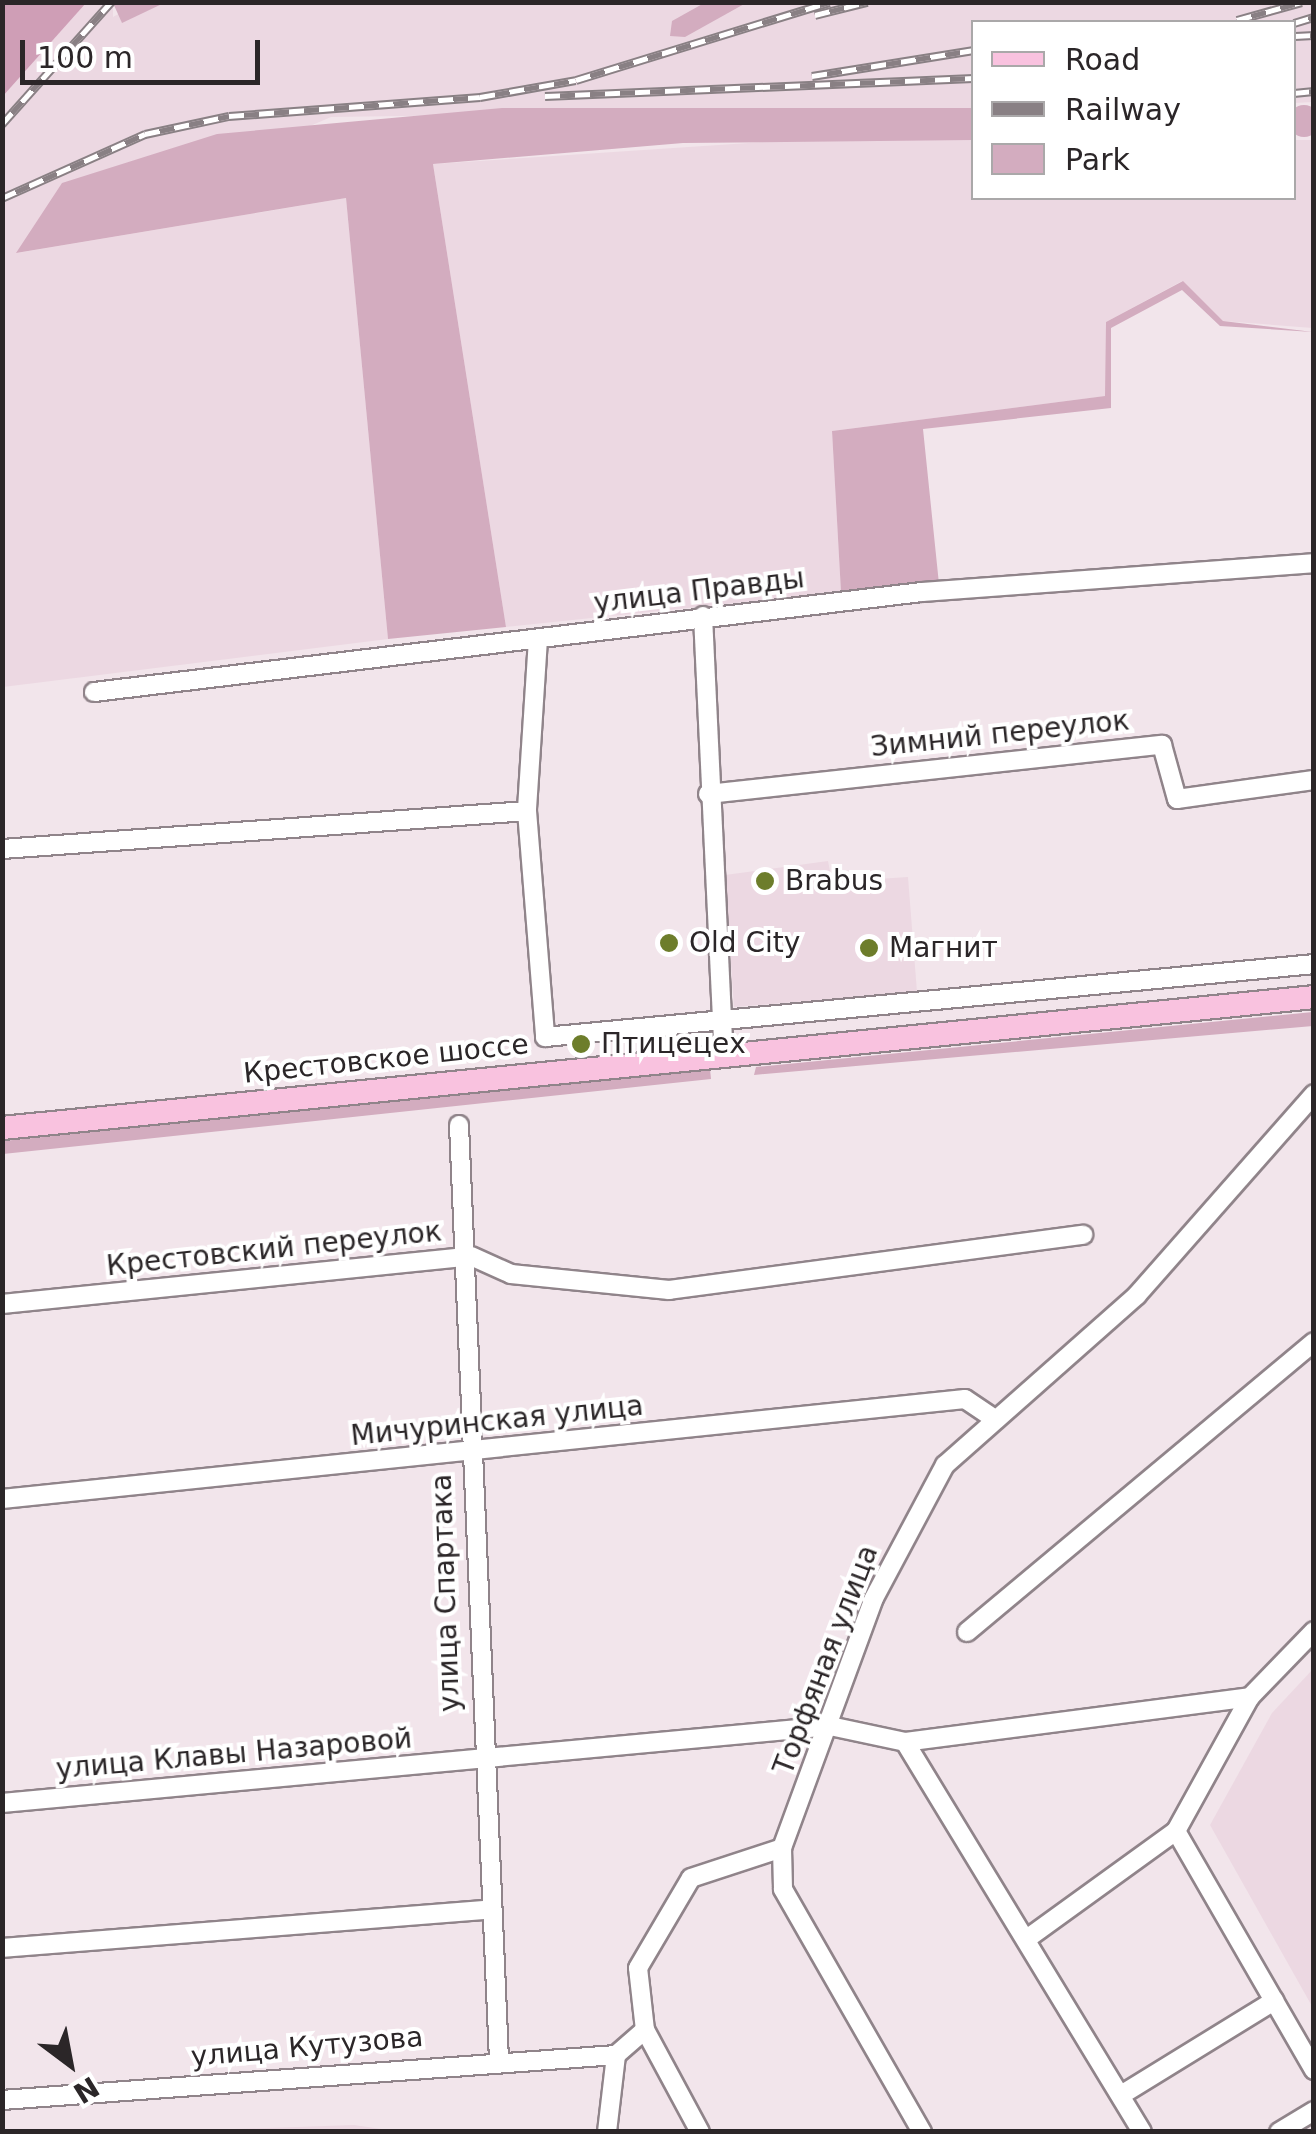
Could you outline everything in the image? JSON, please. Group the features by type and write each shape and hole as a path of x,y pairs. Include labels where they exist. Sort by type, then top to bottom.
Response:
{"main road":[{"name":"Крестовское шоссе","path":"2,1128 1314,997"}],"street":[{"name":"улица Правды","path":"94,692 702,616 1314,563"},
{"path":"702,616 724,1055"},
{"path":"538,639 527,811 545,1037 1314,964"},
{"name":"Зимний переулок","path":"708,794 1162,745 1178,800 1314,780"},
{"path":"2,848 527,811"},
{"name":"Торфяная улица","path":"922,2132 783,1889 782,1848 911,1522 990,1416 1020,1402 1137,1295 1314,1094"},
{"name":"улица Спартака","path":"459,1125 471,1256 470,1453 479,1759 499,2058"},
{"name":"Крестовский переулок","path":"2,1304 471,1256 512,1274 669,1290 1083,1235"},
{"path":"966,1632 1314,1342"},
{"name":"Мичуринская улица","path":"2,1498 470,1453 964,1399 990,1416"},
{"path":"1028,1938 1176,1831 1250,1696 1314,1631"},
{"name":"улица Клавы Назаровой","path":"2,1803 830,1726 905,1742 1250,1696"},
{"path":"905,1742 1028,1938 1142,2132"},
{"path":"1176,1831 1314,2070"},
{"path":"700,2132 645,2030 638,1968 691,1878 782,1848"},
{"path":"2,1948 488,1910"},
{"path":"1121,2095 1274,2001"},
{"path":"607,2132 616,2056 645,2030"},
{"name":"улица Кутузова","path":"2,2100 499,2058 616,2056"},
{"path":"1279,2132 1314,2110"}],"shaded area":[{"path":"139,2 1313,3 1313,102 1296,103 1296,20 971,20 971,108 331,117 17,253 346,198 388,639 3,687 3,96 86,3 113,3 113,17"},
{"path":"2,3 86,3 3,96"},
{"path":"855,136 971,140 971,200 1296,200 1296,140 1313,140 1313,328 1223,321 1182,281 1106,322 1106,396 832,431 841,592 506,627 433,164"},
{"path":"828,861 832,882 908,877 917,992 734,1007 725,875"},
{"path":"1313,1669 1313,2008 1210,1825 1272,1713"},
{"path":"354,2125 395,2131 177,2131"}],"green space":[{"path":"113,2 164,3 122,23"},
{"path":"706,2 746,3 685,37 670,36 672,21"},
{"path":"1304,105 1315,110 1315,132 1304,137 1296,134 1296,108"},
{"path":"502,108 971,108 971,140 683,143 433,164 506,627 388,639 346,198 16,253 62,183 217,134"},
{"path":"1183,281 1223,321 1313,332 1220,326 1182,290 1111,328 1111,408 923,429 939,584 841,592 832,431 1105,396 1106,322"},
{"path":"1313,1012 1313,1026 754,1075 756,1067"},
{"path":"710,1069 711,1079 3,1154 3,1141"}],"railway":[{"path":"2,124 111,2"},
{"path":"2,198 145,134 229,116 480,97 576,80 829,2"},
{"path":"815,15 867,2"},
{"path":"1237,20 1302,2"},
{"path":"1296,22 1314,17"},
{"path":"1296,36 1314,35"},
{"path":"812,76 971,50"},
{"path":"545,96 971,78"},
{"path":"1296,93 1314,91"}],"place":[{"name":"Brabus","path":"765,881"},
{"name":"Old City","path":"669,943"},
{"name":"Магнит","path":"869,948"},
{"name":"Птицецех","path":"581,1044"}]}
